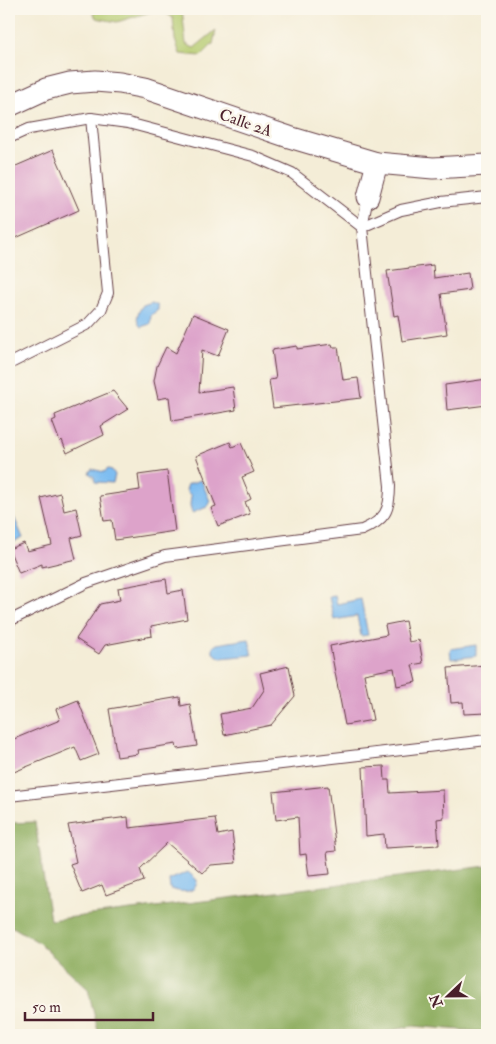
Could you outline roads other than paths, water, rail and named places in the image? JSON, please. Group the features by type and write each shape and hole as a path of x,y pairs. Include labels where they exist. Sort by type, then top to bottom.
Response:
{"street":[{"name":"Calle 2A","path":"9,106 46,89 70,83 120,83 145,88 289,137 377,163 433,168 487,165"},
{"path":"368,197 377,163"}],"lane":[{"path":"9,138 29,129 91,118 128,123 253,156 292,173 362,227"},
{"path":"9,364 88,324 101,310 108,293 91,118"},
{"path":"9,621 86,584 165,556 362,530 375,524 385,514 390,502 390,486 362,227 368,197"},
{"path":"362,227 402,210 441,202 487,197"},
{"path":"9,796 487,740"}],"water":[{"path":"152,302 158,305 158,310 151,315 150,324 141,327 137,319 138,313 143,305"},
{"path":"92,469 104,472 108,469 112,470 115,475 113,483 95,482 94,477 89,473"},
{"path":"201,480 210,501 207,507 192,513 190,505 191,496 186,490 188,484"},
{"path":"14,517 23,538 11,544 9,539 9,519"},
{"path":"335,596 337,604 361,599 368,635 361,636 357,616 334,620 329,597"},
{"path":"249,639 252,655 221,658 213,653 213,647 217,644"},
{"path":"476,645 476,656 451,659 450,649"},
{"path":"188,872 197,880 194,888 187,891 170,889 169,880"}]}
